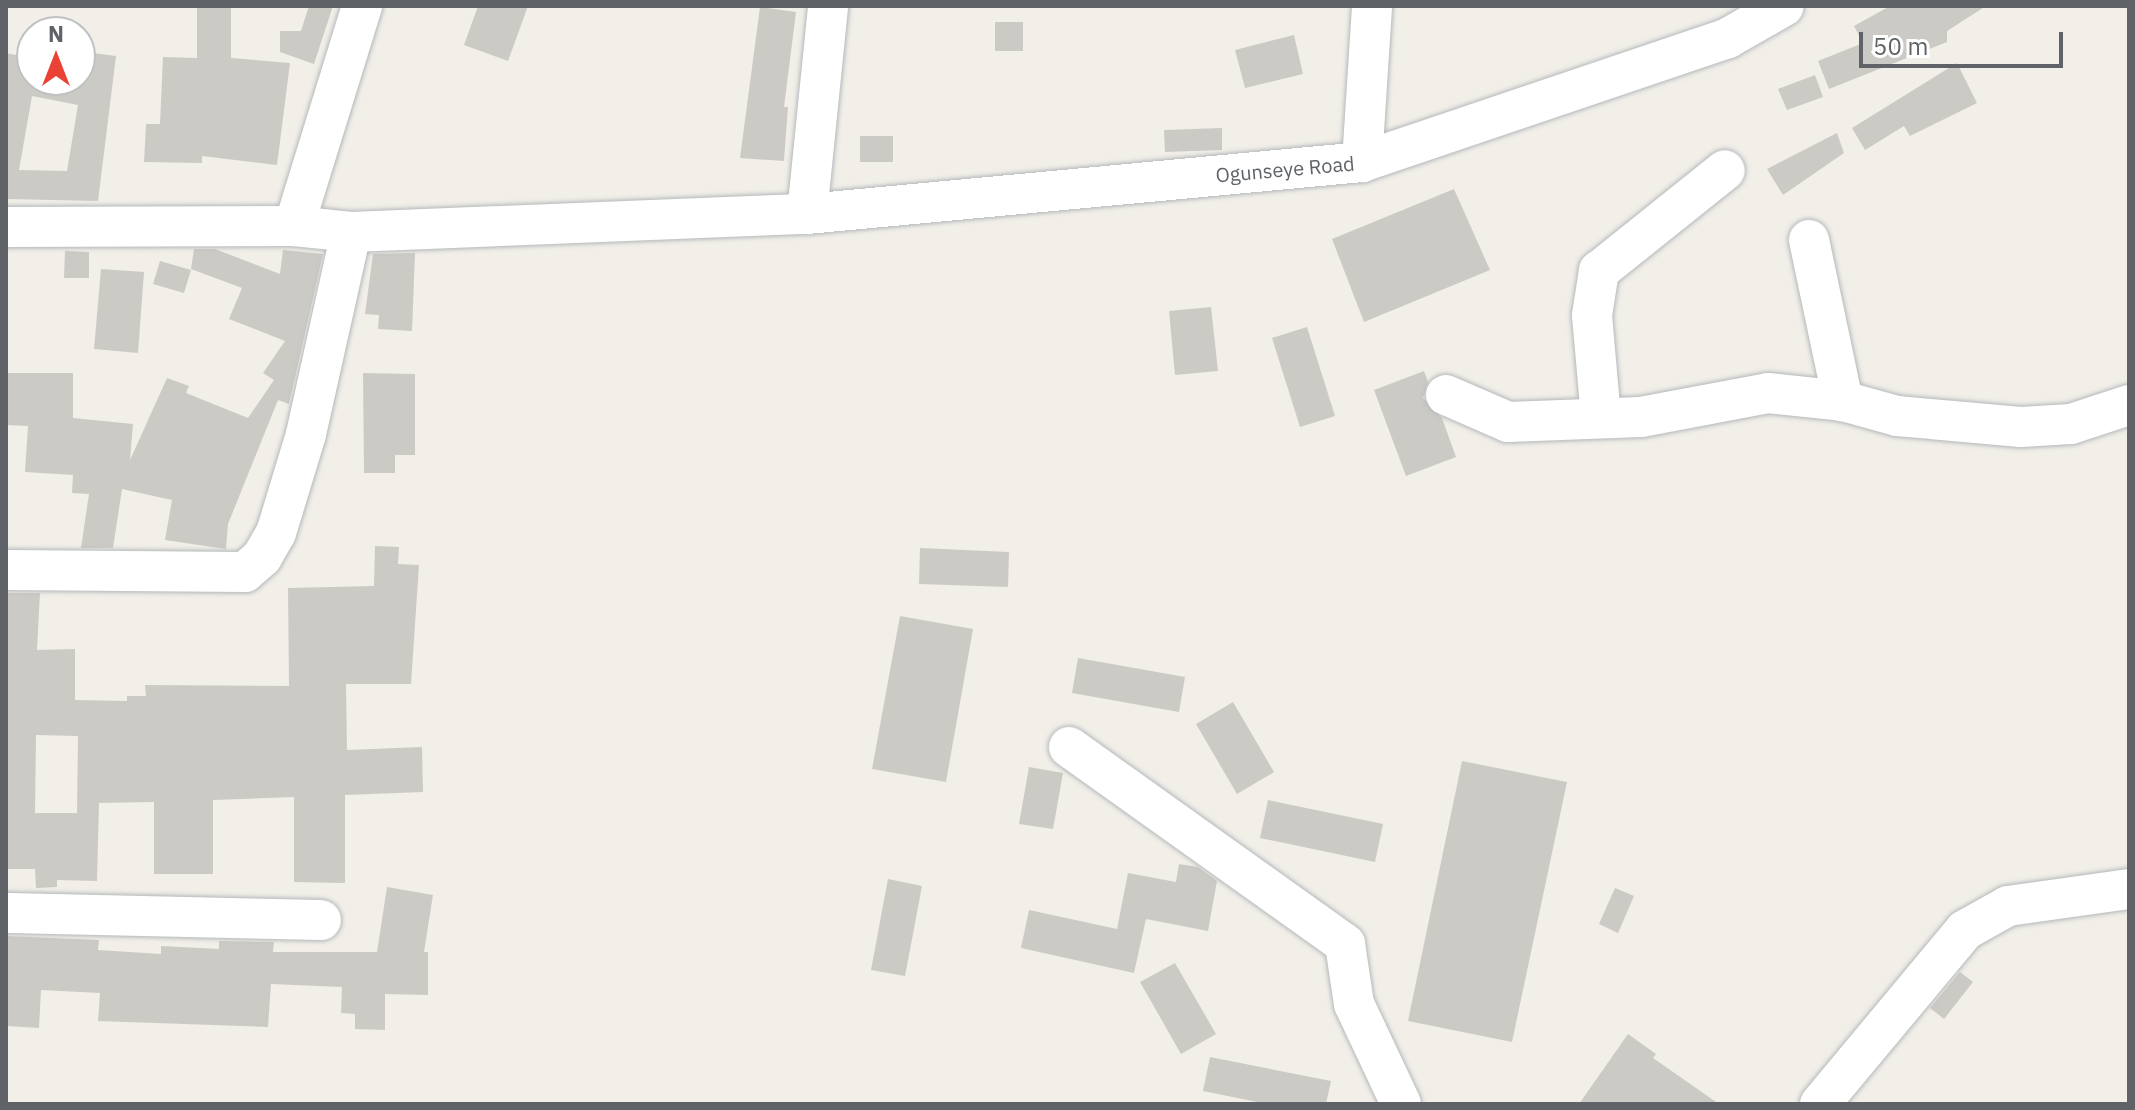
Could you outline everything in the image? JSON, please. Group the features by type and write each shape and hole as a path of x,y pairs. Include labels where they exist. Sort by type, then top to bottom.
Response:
{"street":[{"path":"294,226 362,6"},
{"path":"807,214 828,6"},
{"path":"1362,162 1372,6"},
{"name":"Ogunseye Road","path":"6,227 294,226 351,232 807,214 1362,162 1727,22 1784,6"},
{"path":"1601,418 1592,315 1599,271 1725,170"},
{"path":"6,570 245,572 262,557 276,533 306,434 351,232"},
{"path":"1809,240 1843,401"},
{"path":"1446,395 1508,422 1671,413 1768,393 1843,401 1897,416 2021,427 2071,424 2129,405"},
{"path":"1069,747 1345,944 1354,1004 1401,1104"},
{"path":"1820,1104 1965,930 2008,906 2129,889"},
{"path":"6,913 321,920"}],"building":[{"path":"197,6 231,6 231,58 290,63 277,165 202,156 202,163 144,162 146,124 160,124 163,57 197,58"},
{"path":"309,6 333,6 314,64 280,52 280,31 301,31"},
{"path":"478,6 528,6 508,61 464,45"},
{"path":"1890,6 1986,6 1947,31 1947,42 1829,89 1818,61 1863,43 1854,26"},
{"path":"760,7 796,12 784,107 788,107 784,161 740,158"},
{"path":"995,22 1023,22 1023,51 995,51"},
{"path":"1294,35 1303,74 1245,88 1235,50"},
{"path":"6,53 16,55 16,96 32,96 96,96 96,53 116,56 98,201 6,199","holes":["32,96 78,105 67,171 19,170"]},
{"path":"1957,63 1977,103 1910,136 1904,126 1865,150 1852,128"},
{"path":"1815,75 1823,97 1787,110 1778,89"},
{"path":"1222,128 1222,150 1165,152 1164,130"},
{"path":"1837,133 1844,153 1783,195 1767,169"},
{"path":"860,136 893,136 893,162 860,162"},
{"path":"1454,189 1490,270 1364,322 1332,239"},
{"path":"194,249 215,249 280,274 283,250 323,254 289,404 278,400 228,524 226,549 165,540 172,500 122,489 113,548 81,548 89,494 72,493 73,475 25,472 28,426 6,425 6,373 73,373 73,418 133,424 130,460 167,378 189,386 186,393 248,418 274,380 263,373 285,341 229,319 242,288 191,269"},
{"path":"65,251 89,252 89,278 64,278"},
{"path":"415,253 412,331 378,329 379,315 365,314 373,254"},
{"path":"160,261 191,270 184,293 153,284"},
{"path":"101,269 144,272 138,353 94,349"},
{"path":"1211,307 1218,371 1175,375 1169,311"},
{"path":"1307,327 1335,416 1300,427 1272,338"},
{"path":"1424,371 1428,382 1423,398 1442,418 1456,457 1406,476 1374,390"},
{"path":"363,373 415,374 415,455 395,455 395,473 364,473"},
{"path":"375,546 399,547 398,564 419,565 411,684 346,684 347,750 422,747 423,792 345,795 345,883 294,882 294,797 213,800 213,874 154,874 154,802 99,803 97,881 57,880 57,887 36,888 35,869 6,869 6,593 40,593 37,650 75,649 75,700 127,701 127,696 146,696 145,685 289,686 288,588 374,586","holes":["36,735 78,736 77,813 35,813"]},
{"path":"920,548 1009,552 1008,587 919,584"},
{"path":"900,616 973,629 946,782 872,769"},
{"path":"1078,658 1185,677 1179,712 1072,693"},
{"path":"1233,702 1274,772 1237,794 1196,724"},
{"path":"1462,761 1567,782 1512,1042 1408,1021"},
{"path":"1029,767 1063,773 1053,829 1019,824"},
{"path":"1268,800 1383,824 1375,862 1260,838"},
{"path":"1179,864 1198,867 1217,881 1208,931 1146,919 1134,973 1021,948 1029,910 1117,929 1128,873 1176,882"},
{"path":"888,879 922,886 905,976 871,970"},
{"path":"387,887 433,895 424,952 428,952 428,995 385,994 385,1030 355,1029 355,1014 341,1013 342,987 271,984 268,1027 98,1021 100,993 41,990 39,1028 6,1026 6,936 99,940 98,950 161,954 161,946 219,949 219,941 274,942 273,952 377,952"},
{"path":"1615,888 1634,896 1618,933 1599,924"},
{"path":"1175,963 1216,1034 1181,1054 1140,982"},
{"path":"1960,972 1973,982 1944,1019 1930,1008"},
{"path":"1628,1034 1656,1054 1653,1058 1719,1104 1579,1104"},
{"path":"1210,1057 1331,1081 1326,1104 1267,1104 1203,1091"}]}
